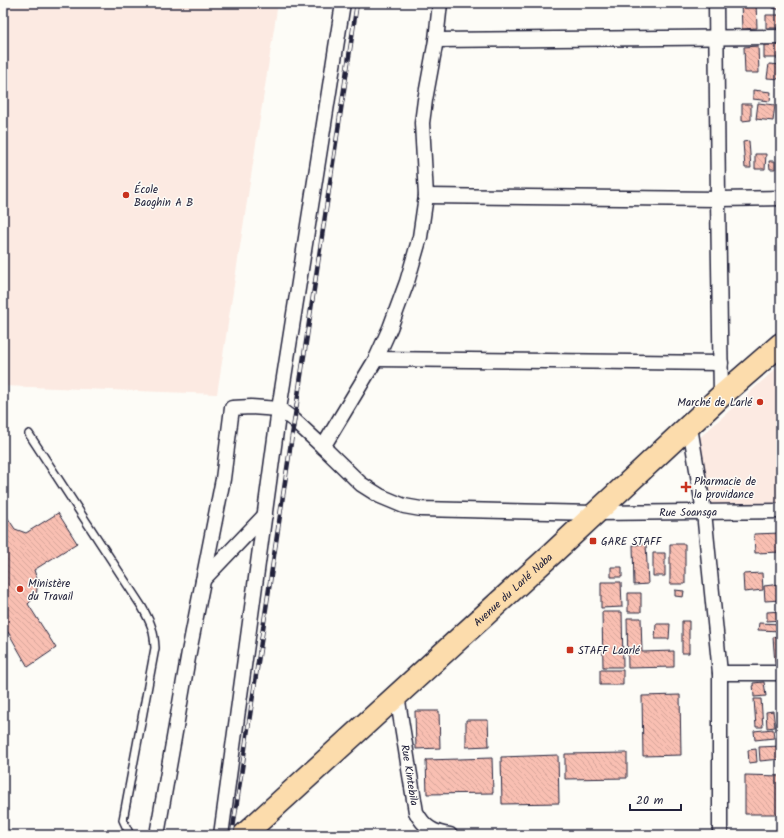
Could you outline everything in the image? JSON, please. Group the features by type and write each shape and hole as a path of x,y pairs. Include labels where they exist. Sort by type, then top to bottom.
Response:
{"main road":[{"name":"Avenue du Larlé Naba","path":"244,835 555,551 721,396 781,344"}],"street":[{"path":"221,835 279,408 343,3"},
{"path":"323,447 376,359 390,328 407,282 420,237 426,196 422,123 436,40 440,3"},
{"path":"716,3 721,396"},
{"path":"436,40 781,37"},
{"path":"426,196 718,199 781,198"},
{"path":"376,359 721,364"},
{"path":"157,835 189,652 223,479 232,408 279,408"},
{"name":"Rue Soansga","path":"279,408 294,420 361,484 380,496 404,506 421,509 595,513 781,511"},
{"path":"690,426 704,512 720,673 720,835"},
{"path":"204,580 264,515"},
{"path":"720,673 781,673"},
{"name":"Rue Kintebila","path":"397,695 416,812 421,822 432,830 450,835"}],"lane":[{"path":"28,434 152,624 155,648 123,820 130,835"}],"shaded area":[{"name":"École Baoghin A B","path":"3,3 278,3 217,394 3,386"},
{"name":"Marché de Larlé","path":"781,364 781,506 710,508 697,440"}],"building":[{"path":"741,3 756,3 757,28 742,29"},
{"path":"774,3 781,3 781,10 773,8"},
{"path":"766,15 781,15 781,28 766,28"},
{"path":"764,45 781,45 781,58 764,58"},
{"path":"758,46 759,73 745,73 744,47"},
{"path":"769,64 781,65 781,79 767,78"},
{"path":"753,90 771,92 770,101 753,99"},
{"path":"758,103 775,105 773,121 756,119"},
{"path":"742,104 751,104 751,120 742,121"},
{"path":"749,141 751,168 745,168 743,142"},
{"path":"755,154 766,154 765,169 755,169"},
{"path":"769,161 775,161 775,169 770,169"},
{"name":"Ministère du Travail","path":"3,511 15,529 26,533 58,513 77,543 34,570 38,582 36,596 28,604 56,648 28,667 8,632 3,632"},
{"path":"781,533 781,552 755,553 754,534"},
{"path":"646,544 648,584 634,585 633,545"},
{"path":"670,544 685,544 685,584 670,584"},
{"path":"653,553 665,553 665,576 653,576"},
{"path":"611,567 622,567 622,577 611,577"},
{"path":"762,573 763,590 744,592 743,574"},
{"path":"601,582 621,582 622,607 601,608"},
{"path":"781,584 781,600 765,601 764,586"},
{"path":"675,590 684,591 683,597 675,596"},
{"path":"628,593 641,593 641,612 628,612"},
{"path":"781,611 781,620 767,621 767,612"},
{"path":"602,612 622,612 623,667 603,667"},
{"path":"627,618 641,618 642,652 674,651 674,667 628,668"},
{"path":"682,621 689,621 689,653 682,653"},
{"path":"759,623 781,624 781,631 758,630"},
{"path":"656,624 670,624 669,639 655,639"},
{"path":"781,636 781,663 775,664 773,637"},
{"path":"600,670 623,670 623,685 600,685"},
{"path":"764,682 766,696 754,697 753,683"},
{"path":"680,695 681,755 643,756 642,696"},
{"path":"754,699 761,699 763,727 756,727"},
{"path":"415,711 439,711 440,748 416,749"},
{"path":"773,711 775,727 767,728 766,712"},
{"path":"466,720 488,720 489,746 466,747"},
{"path":"773,729 774,738 755,740 754,731"},
{"path":"781,746 781,759 760,761 759,747"},
{"path":"756,749 757,762 749,763 748,750"},
{"path":"627,753 627,778 565,779 565,754"},
{"path":"558,755 559,803 502,804 501,757"},
{"path":"492,758 493,793 427,794 426,760"},
{"path":"745,775 781,776 781,814 745,814"}],"railway":[{"path":"232,835 357,3"}],"place":[{"name":"École Baoghin A B","path":"126,195"},
{"name":"Marché de Larlé","path":"760,402"},
{"name":"Pharmacie de la providance","path":"686,487"},
{"name":"GARE STAFF","path":"593,541"},
{"name":"Ministère du Travail","path":"20,589"},
{"name":"STAFF Laarlé","path":"570,650"}]}
